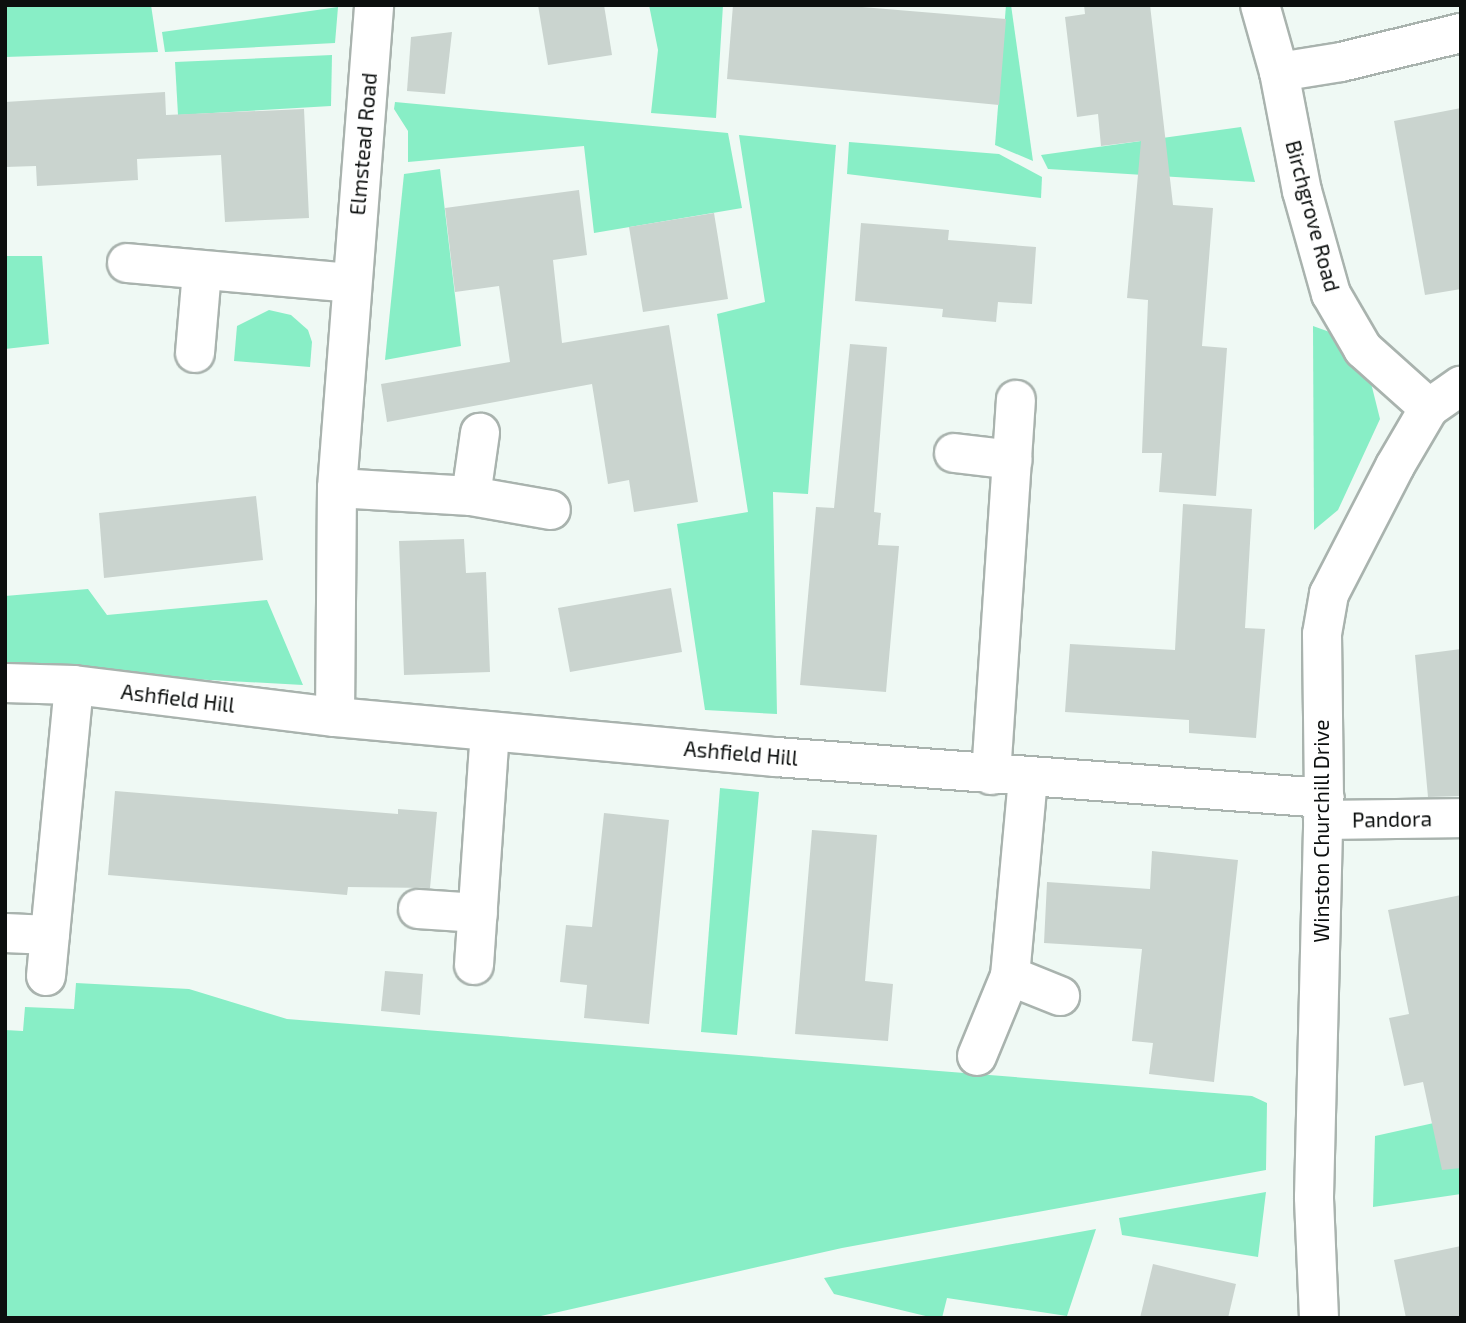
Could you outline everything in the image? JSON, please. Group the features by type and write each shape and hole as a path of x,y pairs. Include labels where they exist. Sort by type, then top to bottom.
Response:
{"street":[{"name":"Elmstead Road","path":"335,716 337,488 374,5"},
{"name":"Birchgrove Road","path":"1260,5 1279,72 1301,191 1331,294 1363,349 1429,408"},
{"path":"1279,72 1341,62 1461,33"},
{"path":"127,263 351,283"},
{"path":"195,353 202,271"},
{"name":"Winston Churchill Drive","path":"1319,1318 1314,1197 1324,809 1322,656 1329,594 1429,408 1461,386"},
{"path":"977,1056 1010,976 1013,460 1016,400"},
{"path":"471,496 480,433"},
{"path":"954,453 1013,460"},
{"path":"337,488 471,496 551,510"},
{"name":"Ashfield Hill","path":"5,683 74,685 490,732 1010,776 1324,809"},
{"path":"46,976 74,685"},
{"path":"474,965 490,732"},
{"name":"Pandora","path":"1324,809 1461,818"},
{"path":"418,909 478,913"},
{"path":"5,933 50,935"},
{"path":"1010,976 1060,996"}],"green space":[{"path":"5,5 151,5 158,52 5,57"},
{"path":"649,5 723,5 716,118 651,113 658,50"},
{"path":"1006,5 1011,5 1033,161 995,145"},
{"path":"338,7 335,43 165,52 162,32"},
{"path":"332,55 331,106 178,115 175,62"},
{"path":"395,102 728,133 742,208 594,233 584,146 408,162 408,131 394,109"},
{"path":"1241,127 1255,182 1048,169 1041,155"},
{"path":"739,135 836,145 808,494 773,492 777,714 705,710 677,524 748,512 717,314 765,302"},
{"path":"849,142 999,154 1042,177 1041,198 847,174"},
{"path":"440,169 461,346 385,360 404,174"},
{"path":"5,256 42,256 49,344 5,349"},
{"path":"269,310 291,315 308,330 312,342 310,367 234,361 237,326"},
{"path":"1313,326 1338,335 1369,375 1380,419 1338,510 1314,530"},
{"path":"88,589 107,615 267,600 303,685 5,669 5,596"},
{"path":"720,788 759,792 737,1035 701,1032"},
{"path":"76,983 189,989 287,1019 1252,1096 1267,1103 1266,1170 842,1248 532,1318 5,1318 5,1030 23,1031 25,1007 74,1009"},
{"path":"1461,1117 1461,1194 1373,1207 1375,1136"},
{"path":"1266,1192 1258,1257 1122,1235 1119,1218"},
{"path":"1096,1229 1067,1316 947,1298 942,1318 934,1318 834,1294 824,1278"}],"building":[{"path":"538,5 604,5 612,55 548,65"},
{"path":"733,5 838,5 1006,19 999,105 727,79"},
{"path":"1084,5 1150,5 1173,205 1213,208 1202,346 1227,348 1216,496 1159,492 1162,453 1142,453 1148,300 1127,298 1141,141 1101,146 1098,114 1077,117 1065,17 1085,14"},
{"path":"452,32 445,94 407,91 411,37"},
{"path":"165,92 166,115 304,109 309,218 225,222 221,155 137,159 138,180 74,184 37,186 36,166 5,167 5,102"},
{"path":"1461,108 1461,289 1425,295 1394,121"},
{"path":"579,190 587,255 553,260 562,343 669,325 698,502 634,512 629,480 608,484 592,384 387,422 381,384 510,362 499,286 455,292 445,208"},
{"path":"714,213 728,299 643,312 629,227"},
{"path":"861,223 949,230 948,240 1036,247 1032,304 998,302 996,322 942,317 943,309 855,301"},
{"path":"850,344 887,347 874,512 881,513 878,545 899,546 886,692 800,685 816,507 834,508"},
{"path":"256,496 263,560 104,578 99,513"},
{"path":"1183,504 1252,509 1245,628 1265,629 1256,738 1189,733 1189,720 1065,712 1070,644 1175,650"},
{"path":"464,539 466,573 486,572 490,672 404,675 399,541"},
{"path":"671,588 682,652 570,672 558,608"},
{"path":"1461,649 1461,796 1428,797 1415,655"},
{"path":"115,791 398,814 398,809 437,812 430,888 348,887 347,895 108,875"},
{"path":"604,813 669,820 649,1024 584,1018 587,985 560,982 566,925 592,927"},
{"path":"812,830 877,835 865,981 893,984 888,1041 795,1034"},
{"path":"1152,851 1238,860 1214,1082 1149,1074 1153,1043 1132,1041 1142,949 1044,943 1047,882 1150,889"},
{"path":"1461,895 1461,1168 1442,1170 1423,1082 1404,1086 1389,1018 1409,1014 1388,910"},
{"path":"385,971 423,974 420,1015 381,1011"},
{"path":"1461,1246 1461,1318 1406,1318 1394,1260"},
{"path":"1153,1264 1236,1284 1228,1318 1140,1318"}]}
